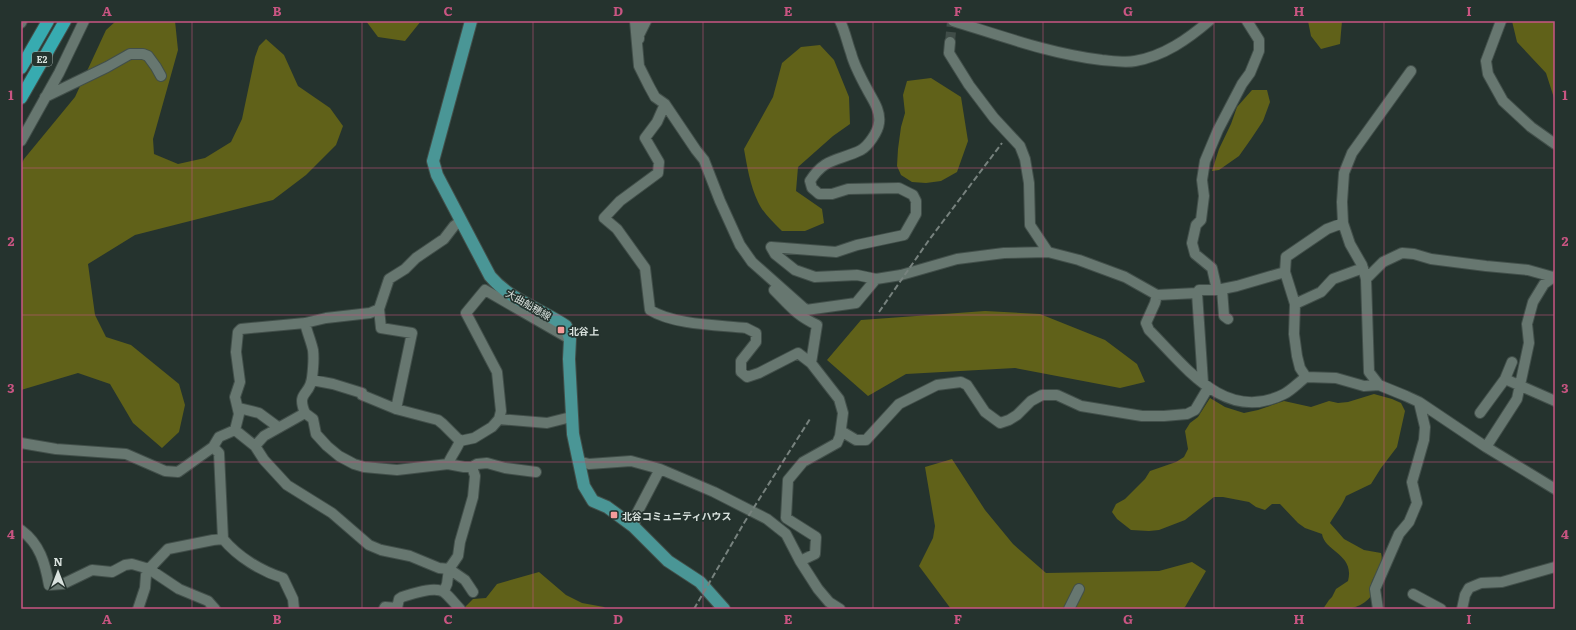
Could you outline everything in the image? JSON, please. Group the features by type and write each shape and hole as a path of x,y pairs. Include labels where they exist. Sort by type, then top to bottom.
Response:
{"highway":[{"name":"E2","path":"21,68 48,21"},
{"name":"E2","path":"21,98 65,21"}],"main road":[{"name":"大曲船穂線","path":"471,21 433,161 436,175 490,276 497,284 511,295 566,326 570,339"},
{"path":"570,339 569,359 571,417 578,461 584,486 593,501 607,507 634,527 668,561 700,582 724,609"}],"street":[{"path":"21,140 59,73 84,21"},
{"path":"635,21 639,66 655,97 665,104 704,160 720,201 740,245 752,262 806,310 856,303 876,279"},
{"path":"637,54 639,35 646,21"},
{"path":"840,21 851,54 866,88 878,109 879,122 876,131 866,146 861,150 835,159 824,165 816,172 810,181 812,188 819,194 832,194 848,189 899,188 913,195 916,201 916,214 904,235 857,245 836,252 771,247 775,254 795,270 815,277 857,275 876,279 902,274 957,259 1004,253 1048,252 1079,260 1124,277 1157,295 1197,293 1199,290 1220,289 1285,272"},
{"path":"953,21 1030,44 1081,57 1117,61 1135,61 1161,54 1190,37 1209,21"},
{"path":"1228,318 1224,316 1220,289 1212,268 1195,254 1192,243 1196,225 1202,220 1204,196 1202,180 1205,161 1218,130 1242,84 1250,73 1259,51 1259,40 1247,21"},
{"path":"1501,21 1486,61 1488,74 1503,101 1531,127 1555,144"},
{"path":"950,42 949,54 969,85 994,118 1020,146 1025,159 1030,225 1048,252"},
{"path":"45,97 107,68 130,54 143,54 148,56 161,76"},
{"path":"1379,385 1369,372 1366,279 1363,268 1350,244 1343,223 1342,202 1344,173 1352,153 1411,71"},
{"path":"665,104 657,122 645,138 659,162 658,173 620,202 604,218 617,229 645,268 650,310 659,316 678,320 746,328 756,333 756,342 741,361 741,372 747,377 759,373 798,353 811,363 839,399 843,413 841,432 837,442 803,462 788,480 786,518 816,537 814,554 800,561"},
{"path":"396,409 412,333 381,328 379,309 389,279 405,269 416,258 444,239 454,226 461,221"},
{"path":"1306,377 1300,368 1296,356 1294,334 1295,304 1285,272 1286,257 1327,229 1343,223"},
{"path":"1366,279 1383,262 1402,253 1414,254 1431,259 1528,270 1554,276"},
{"path":"1295,304 1321,292 1333,279 1363,268"},
{"path":"763,272 762,277 794,311 803,318 818,325 811,363"},
{"path":"1486,447 1517,399 1529,343 1527,324 1533,302 1544,284 1554,276"},
{"path":"460,441 474,438 483,434 499,419 501,411 497,372 466,313 485,290 570,339"},
{"path":"841,432 856,440 866,440 899,404 937,384 961,382 967,385 985,412 1000,423 1017,415 1030,401 1042,395 1057,395 1081,406 1142,416 1187,414 1195,410 1205,386 1197,293"},
{"path":"1157,295 1146,323 1149,330 1181,364 1205,386 1224,397 1244,402 1262,402 1284,394 1306,377 1336,378 1364,386 1379,385 1419,402 1486,447 1555,489"},
{"path":"235,430 239,408 235,397 240,382 236,352 238,332 241,329 305,323 326,318 370,313 379,309"},
{"path":"305,323 313,351 312,380 302,398 301,403 305,413 314,419 316,434 327,446 354,464 364,467 397,470 448,464 472,467 478,464 486,463 505,468 536,472"},
{"path":"1480,413 1505,379 1512,362"},
{"path":"1505,379 1555,401"},
{"path":"312,380 362,393 377,402 396,409 438,420 444,424 460,441"},
{"path":"1378,609 1375,589 1399,534 1410,522 1417,503 1412,482 1424,440 1425,427 1419,402"},
{"path":"239,408 259,413 278,427"},
{"path":"255,446 264,436 305,413"},
{"path":"499,419 547,423 571,417"},
{"path":"235,430 255,446 268,465 287,485 332,513 369,545 381,550 410,556 439,568 449,569 465,580 473,592"},
{"path":"21,443 56,449 126,454 165,471 178,472 213,447 219,437 235,430"},
{"path":"448,464 460,441"},
{"path":"213,447 219,453 223,539 229,546 254,564 270,574 283,578 293,599 294,609"},
{"path":"578,461 589,464 631,461 660,469 714,492 767,519 786,534 800,561 818,589 829,602 840,609"},
{"path":"444,591 447,584 449,569 458,556 460,542 473,497 475,476 472,467"},
{"path":"634,527 637,513 660,469"},
{"path":"21,530 38,547 46,568 50,585 63,584 92,570 112,572 125,565 132,564 149,569 179,589 208,601 215,609"},
{"path":"138,609 145,588 146,575 149,569 168,549 223,539"},
{"path":"1462,609 1464,595 1469,588 1482,583 1502,582 1555,567"},
{"path":"1069,609 1078,589"},
{"path":"384,609 385,607 397,608 399,599 424,590 444,591 460,609"},
{"path":"1413,594 1441,609"}],"shaded area":[{"path":"116,21 175,21 178,50 153,139 154,154 178,164 205,158 231,142 242,119 255,57 259,46 266,39 284,55 298,86 330,108 343,126 336,145 306,175 273,200 135,235 88,264 95,315 106,337 131,345 179,384 185,405 179,432 162,448 133,423 110,384 78,373 21,390 21,165 24,159 75,97 106,30"},
{"path":"366,21 421,21 405,41 378,37"},
{"path":"1308,21 1342,21 1340,44 1321,49 1311,36"},
{"path":"1512,21 1555,21 1555,101 1546,73 1517,42"},
{"path":"820,45 834,60 849,97 850,124 833,136 798,167 796,191 822,209 824,223 805,231 782,231 765,214 755,196 744,149 773,97 782,63 801,47"},
{"path":"931,78 961,97 968,141 957,172 941,181 926,183 912,182 901,175 897,166 901,127 905,113 903,95 907,81"},
{"path":"1252,90 1267,90 1270,102 1263,121 1239,156 1219,170 1212,171 1219,149 1237,107"},
{"path":"985,311 1040,314 1105,340 1137,364 1145,382 1120,388 1015,368 906,374 868,396 827,360 861,320"},
{"path":"1374,394 1401,403 1405,411 1397,447 1371,484 1346,496 1330,523 1344,539 1364,550 1381,553 1382,558 1380,567 1371,586 1372,595 1356,607 1343,609 1323,609 1336,589 1348,581 1349,572 1347,565 1344,559 1328,545 1322,534 1305,528 1298,523 1280,504 1272,504 1265,510 1256,507 1249,502 1223,497 1214,497 1185,520 1159,530 1149,531 1131,530 1117,519 1112,512 1116,504 1125,499 1145,479 1150,471 1176,462 1184,457 1188,449 1185,431 1190,423 1198,417 1210,398 1225,407 1244,413 1284,401 1311,407 1329,401 1338,403 1348,402"},
{"path":"952,459 985,510 1013,544 1046,573 1159,571 1192,562 1206,571 1185,607 1182,609 951,609 919,566 933,538 935,526 925,467"},
{"path":"539,572 566,595 582,603 604,607 606,609 463,609 473,599 486,598 497,584"}],"tunnel":[{"path":"950,42 952,21"}],"railway":[{"path":"879,312 929,240 1002,143"},
{"path":"694,609 744,523 810,419"}],"place":[{"name":"北谷上","path":"561,330"},
{"name":"北谷コミュニティハウス","path":"614,515"}]}
